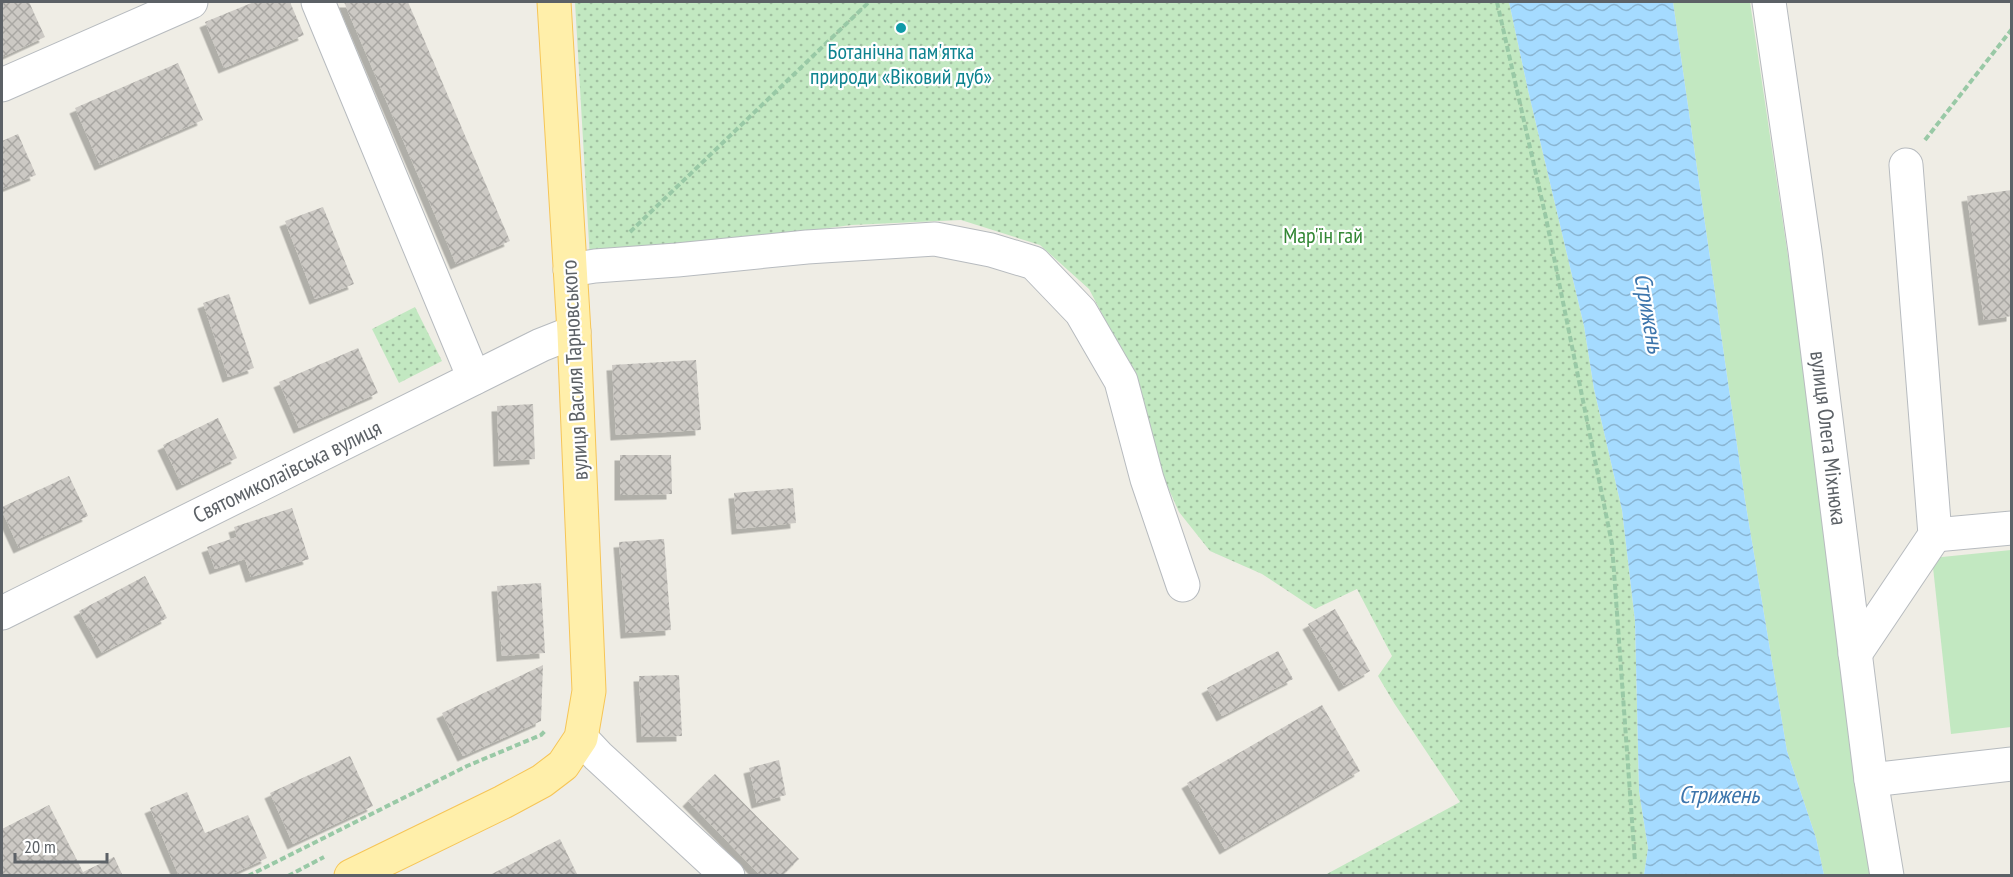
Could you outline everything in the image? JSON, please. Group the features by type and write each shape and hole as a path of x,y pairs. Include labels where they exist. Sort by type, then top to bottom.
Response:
{"main road":[{"name":"вулиця Василя Тарновського","path":"554,2 574,332 589,691 567,732"},
{"path":"341,865 448,830 542,781 563,765 567,732"}],"street":[{"path":"2,85 191,2"},
{"path":"318,2 474,378"},
{"name":"вулиця Олега Міхнюка","path":"1768,2 1805,251 1871,780 1887,876"},
{"path":"1856,654 1935,535 1906,165"},
{"path":"570,270 595,266 935,239 991,250 1034,263 1081,312 1121,381 1147,478 1183,585"},
{"name":"Святомиколаївська вулиця","path":"2,613 548,341 574,332"},
{"path":"1935,535 2012,528"},
{"path":"567,732 728,876"},
{"path":"1871,780 2012,764"}],"path":[{"path":"630,232 869,2"},
{"path":"1497,2 1546,218 1612,544 1635,862"},
{"path":"1906,165 2012,29"},
{"path":"248,876 467,766 541,735 567,732"},
{"path":"288,876 341,865"}],"green space":[{"name":"Мар'їн гай","path":"575,2 1509,2 1584,326 1594,389 1622,510 1635,621 1639,791 1648,848 1644,875 1325,875 1460,802 1378,676 1392,656 1357,589 1315,609 1262,574 1210,551 1179,512 1162,474 1135,377 1089,289 1040,245 961,220 851,225 590,260"},
{"path":"1673,2 1750,2 1802,350 1852,760 1871,875 1824,875 1816,838 1787,751 1745,500"},
{"path":"415,307 442,361 399,383 372,329"},
{"path":"2011,550 2011,727 1951,734 1932,558"}],"water":[{"name":"Стрижень","path":"1509,2 1673,2 1745,500 1787,751 1816,838 1824,875 1644,875 1648,848 1639,791 1635,621 1622,510 1594,389 1584,326"}],"building":[{"path":"2,2 29,2 45,37 2,57"},
{"path":"254,2 290,2 304,35 224,68 205,22"},
{"path":"344,2 408,2 510,241 456,264"},
{"path":"178,63 203,120 100,165 75,108"},
{"path":"18,134 36,175 2,189 2,141"},
{"path":"2012,190 2012,316 1984,320 1967,196"},
{"path":"323,207 354,284 315,299 285,221"},
{"path":"229,294 254,368 228,377 203,303"},
{"path":"358,348 378,393 299,428 279,382"},
{"path":"696,360 701,430 616,435 612,365"},
{"path":"533,404 535,459 499,461 497,406"},
{"path":"218,418 237,458 182,485 163,445"},
{"path":"620,455 671,455 672,494 620,495"},
{"path":"69,476 88,516 19,548 2,507"},
{"path":"793,488 796,523 737,529 734,493"},
{"path":"292,508 309,559 251,577 245,559 215,569 207,547 237,537 234,527"},
{"path":"664,539 671,630 626,633 619,542"},
{"path":"145,576 167,618 102,653 79,611"},
{"path":"541,583 545,653 502,656 497,586"},
{"path":"1335,609 1370,671 1344,686 1308,624"},
{"path":"1278,651 1293,679 1222,716 1207,688"},
{"path":"543,665 541,721 463,756 442,713"},
{"path":"679,675 682,736 642,737 639,676"},
{"path":"1322,705 1360,771 1225,849 1187,783"},
{"path":"350,756 373,806 293,844 270,793"},
{"path":"779,760 786,795 757,803 749,768"},
{"path":"715,774 799,859 782,876 761,876 688,801"},
{"path":"187,792 205,833 248,815 267,858 228,876 179,876 150,808"},
{"path":"49,805 83,872 114,857 123,876 2,876 2,829"},
{"path":"560,839 578,876 488,876"}],"place":[{"name":"Ботанічна пам'ятка природи «Віковий дуб»","path":"901,28"}]}
